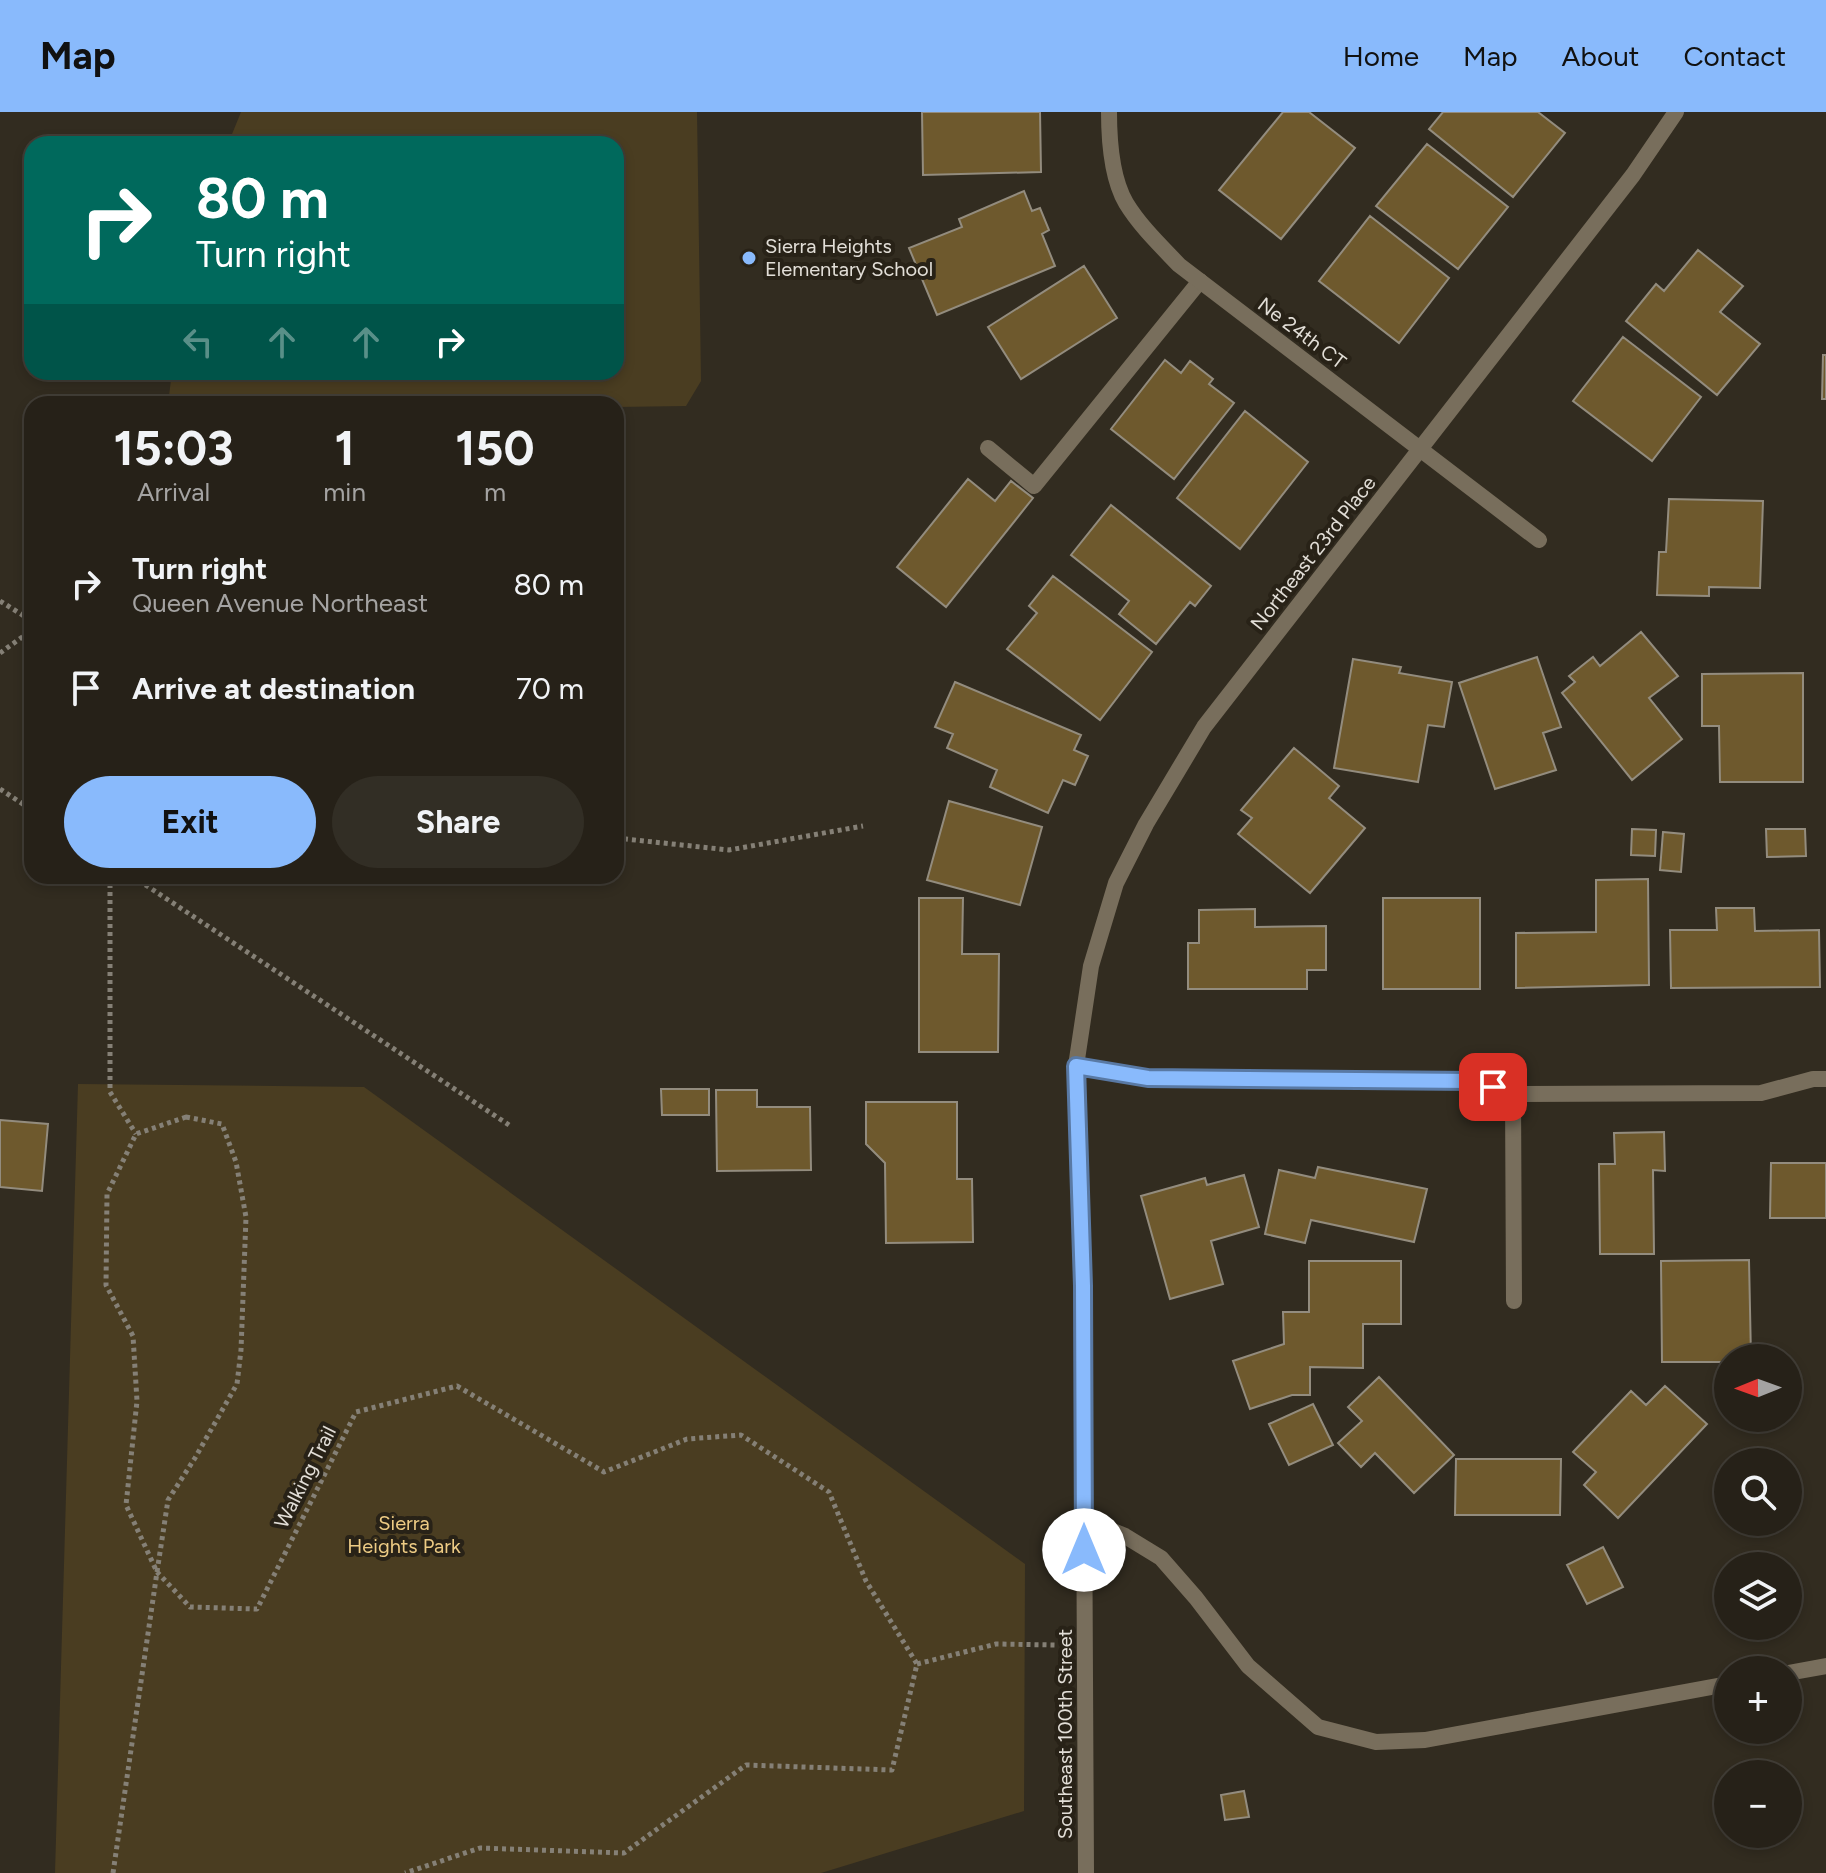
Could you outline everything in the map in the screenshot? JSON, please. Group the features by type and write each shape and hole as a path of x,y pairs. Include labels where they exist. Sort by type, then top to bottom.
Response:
{"street":[{"name":"Ne 24th CT","path":"1109,112 1114,168 1125,201 1179,265 1539,540"},
{"name":"Northeast 23rd Place","path":"1076,1066 1091,966 1116,883 1146,824 1204,727 1633,175 1676,112"},
{"path":"988,448 1034,486 1200,281"},
{"path":"1076,1066 1148,1078 1473,1081 1513,1094 1761,1093 1813,1079 1826,1079"},
{"name":"Southeast 100th Street","path":"1076,1066 1083,1286 1086,1873"},
{"path":"1513,1094 1514,1301"},
{"path":"1084,1519 1125,1536 1161,1558 1248,1666 1318,1727 1376,1742 1425,1740 1714,1687"},
{"path":"1802,1670 1826,1666"}],"path":[{"path":"0,601 24,616"},
{"path":"0,653 24,636"},
{"path":"0,789 24,805"},
{"path":"624,839 729,850 863,826"},
{"path":"110,884 110,1092 136,1134"},
{"path":"144,884 509,1125"},
{"path":"113,1873 168,1500 237,1384 241,1350 246,1217 236,1162 222,1124 186,1117 136,1134 107,1194 106,1285 133,1336 137,1401 126,1505 157,1572"},
{"name":"Walking Trail","path":"157,1572 190,1607 257,1609 356,1412 457,1386 604,1472 687,1439 741,1435 829,1492 866,1581 917,1664"},
{"path":"405,1873 480,1848 624,1853 746,1765 892,1770 917,1664 996,1644 1085,1645"}],"green space":[{"path":"241,112 697,112 701,381 686,406 624,407 624,396 169,396 171,380 624,380 624,136 231,136"},
{"name":"Sierra Heights Park","path":"78,1084 364,1087 1025,1564 1024,1811 821,1873 55,1873"}],"building":[{"path":"922,112 1040,112 1041,172 923,175"},
{"path":"1283,112 1309,112 1355,148 1281,239 1219,190"},
{"path":"1443,112 1538,112 1565,133 1513,197 1429,129"},
{"path":"1427,144 1508,207 1458,269 1376,206"},
{"path":"1024,191 1032,211 1040,208 1049,230 1042,234 1055,266 937,315 909,248 962,227 959,219"},
{"path":"1370,216 1449,278 1399,343 1319,281"},
{"path":"1698,250 1743,286 1720,312 1760,344 1717,395 1626,321 1656,284 1664,291"},
{"path":"1084,266 1117,318 1021,379 988,327"},
{"path":"1623,337 1701,397 1652,461 1573,401"},
{"path":"1823,355 1826,355 1826,399 1822,399"},
{"path":"1165,360 1181,373 1190,361 1213,379 1209,384 1234,403 1174,479 1111,429"},
{"path":"1245,411 1308,462 1240,549 1177,498"},
{"path":"968,479 995,501 1011,481 1033,498 946,607 897,567"},
{"path":"1669,499 1763,501 1760,588 1709,587 1709,596 1657,595 1659,552 1666,552"},
{"path":"1111,505 1211,586 1195,606 1190,602 1156,644 1119,614 1129,601 1071,555"},
{"path":"1053,576 1152,652 1100,720 1007,649 1037,613 1029,606"},
{"path":"1641,632 1678,676 1649,698 1682,739 1632,780 1562,693 1575,682 1569,676 1593,657 1600,666"},
{"path":"1537,657 1561,727 1543,733 1556,770 1495,789 1459,683"},
{"path":"1353,659 1401,667 1399,673 1452,682 1444,727 1428,725 1418,782 1334,768"},
{"path":"1803,673 1803,782 1720,782 1719,726 1702,726 1702,674"},
{"path":"955,682 1081,735 1074,750 1088,756 1075,785 1063,780 1048,813 990,787 997,770 947,748 953,734 935,727"},
{"path":"1294,748 1339,786 1329,798 1365,828 1310,893 1238,834 1252,818 1241,810"},
{"path":"949,801 1042,827 1020,905 927,880"},
{"path":"1632,829 1656,830 1655,856 1631,855"},
{"path":"1766,829 1805,829 1806,856 1767,857"},
{"path":"1663,832 1684,834 1681,872 1660,870"},
{"path":"1648,879 1649,985 1516,988 1516,933 1596,932 1596,880"},
{"path":"919,898 963,898 962,954 999,954 998,1052 919,1052"},
{"path":"1383,898 1480,898 1480,989 1383,989"},
{"path":"1716,908 1754,908 1755,931 1819,930 1820,987 1671,988 1670,930 1717,930"},
{"path":"1255,909 1255,927 1326,926 1326,970 1307,970 1307,989 1188,989 1188,943 1199,943 1199,910"},
{"path":"661,1089 709,1089 709,1115 662,1115"},
{"path":"716,1090 757,1090 757,1107 810,1107 811,1170 717,1171"},
{"path":"866,1102 957,1102 957,1179 972,1179 973,1242 886,1243 885,1163 866,1144"},
{"path":"0,1120 48,1124 42,1191 0,1187"},
{"path":"1664,1132 1665,1171 1653,1170 1654,1254 1600,1254 1599,1164 1615,1164 1614,1133"},
{"path":"1771,1163 1826,1163 1826,1218 1770,1218"},
{"path":"1318,1167 1427,1189 1414,1242 1311,1220 1305,1243 1265,1234 1279,1170 1315,1178"},
{"path":"1244,1175 1259,1227 1211,1241 1223,1284 1170,1299 1141,1196 1205,1178 1207,1185"},
{"path":"1749,1260 1751,1344 1714,1344 1714,1362 1662,1362 1661,1261"},
{"path":"1309,1261 1401,1261 1401,1324 1363,1324 1363,1368 1310,1367 1310,1395 1292,1395 1250,1409 1233,1361 1284,1344 1283,1312 1309,1312"},
{"path":"1379,1377 1454,1455 1414,1493 1375,1453 1361,1467 1338,1443 1362,1421 1348,1407"},
{"path":"1665,1386 1707,1424 1618,1518 1584,1485 1596,1472 1573,1452 1631,1391 1646,1405"},
{"path":"1313,1404 1333,1445 1289,1465 1269,1424"},
{"path":"1456,1459 1561,1459 1560,1515 1455,1515"},
{"path":"1603,1547 1623,1587 1587,1604 1567,1565"},
{"path":"1244,1791 1249,1817 1225,1820 1221,1795"}],"place":[{"name":"Sierra Heights Elementary School","path":"749,258"}],"route":[{"path":"1084,1550 1083,1286 1076,1066 1148,1078 1473,1081 1493,1087"}]}
